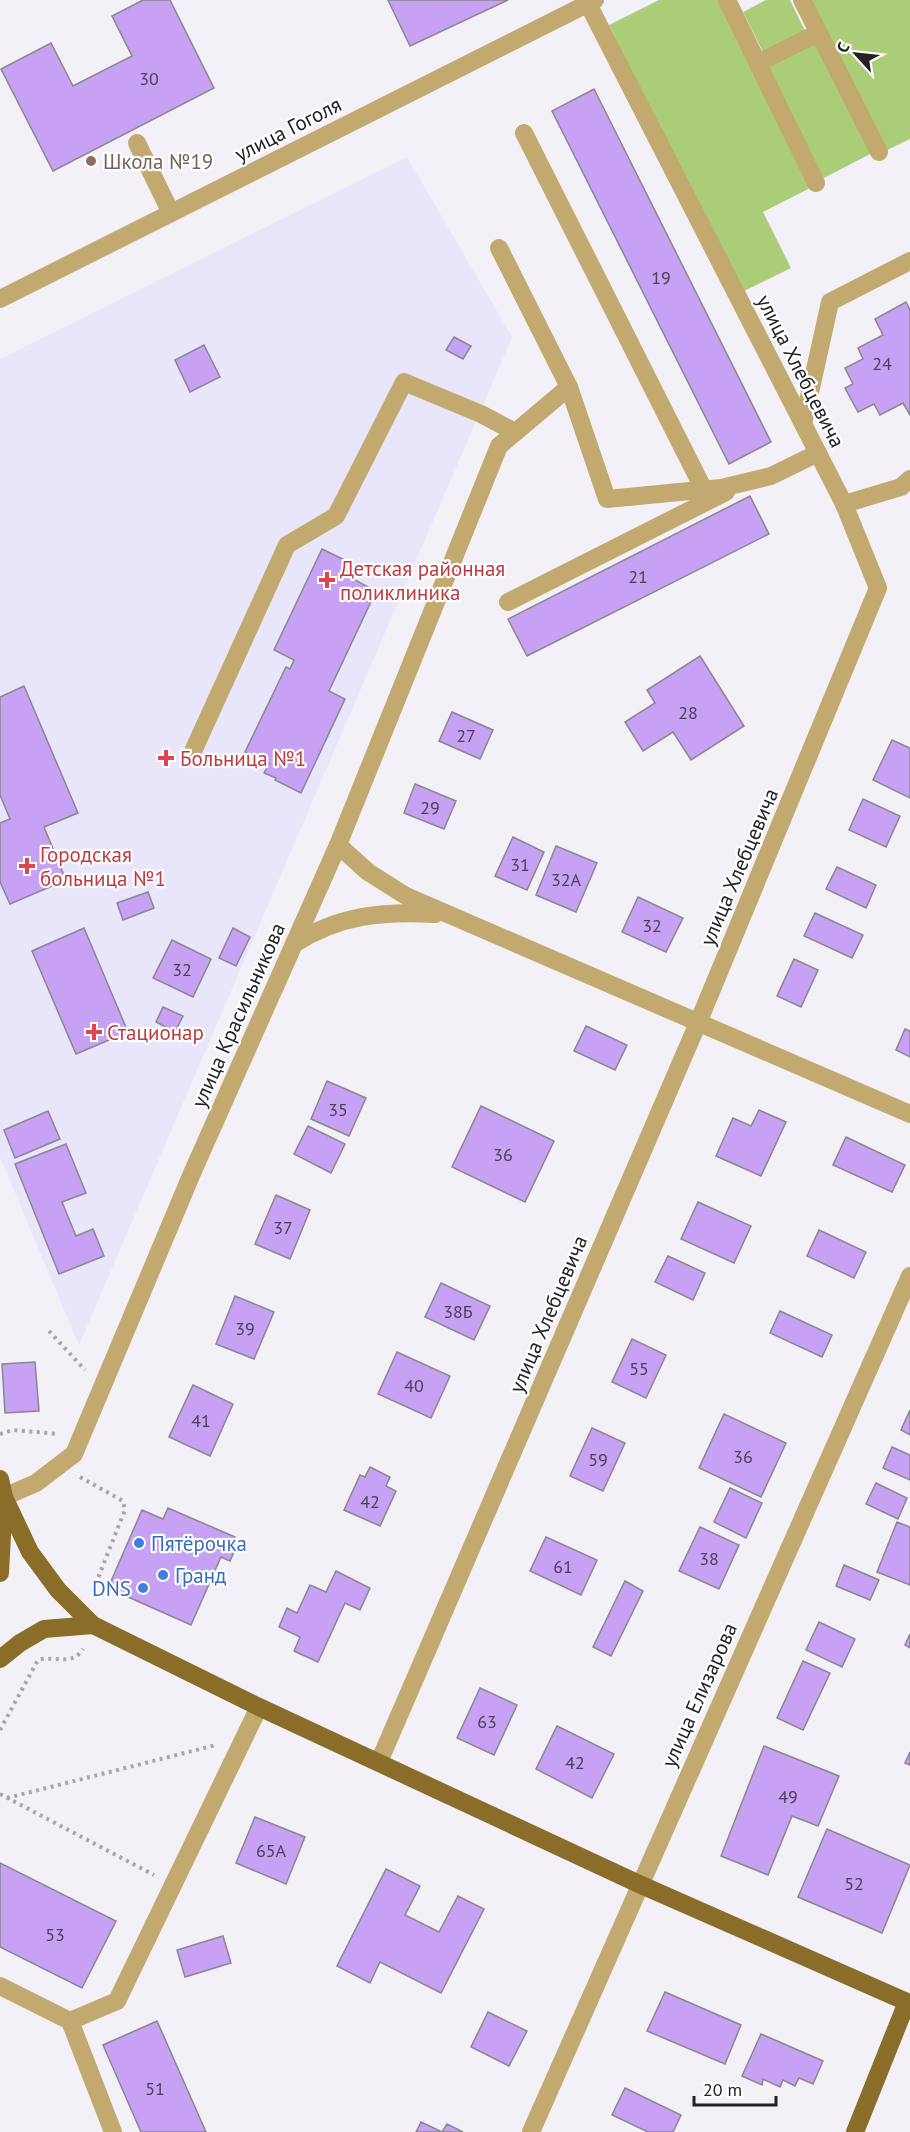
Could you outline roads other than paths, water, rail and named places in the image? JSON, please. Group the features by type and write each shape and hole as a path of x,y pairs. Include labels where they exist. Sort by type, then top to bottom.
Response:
{"main road":[{"path":"0,1573 2,1488"},
{"path":"2,1488 30,1552 58,1590 93,1625 260,1707 639,1884 909,2000 855,2132"},
{"path":"0,1659 20,1643 44,1629 93,1625"}],"street":[{"path":"727,0 816,183"},
{"path":"802,0 879,153"},
{"name":"улица Гоголя","path":"0,299 590,1"},
{"name":"улица Хлебцевича","path":"379,1762 699,1023 878,588 844,504 590,1"},
{"path":"758,63 818,33"},
{"path":"524,133 704,490"},
{"path":"137,143 171,213"},
{"path":"500,248 569,387 607,499 704,490 746,482 771,476 818,453"},
{"path":"803,424 830,302 910,261"},
{"path":"194,749 287,545 336,516 404,382 481,414 515,432 569,387"},
{"name":"улица Красильникова","path":"2,1488 36,1483 74,1454 107,1373 338,844 499,446 515,432"},
{"path":"844,504 901,486 910,479"},
{"path":"508,602 746,482"},
{"path":"338,844 368,872 396,890 447,915 910,1114"},
{"path":"294,944 317,929 353,917 393,914 447,915"},
{"name":"улица Елизарова","path":"531,2132 910,1276"},
{"path":"70,2021 117,2001 260,1707"},
{"path":"0,1986 70,2021 113,2132"}],"place":[{"name":"Школа №19","path":"91,161"},
{"name":"Детская районная поликлиника","path":"327,580"},
{"name":"Больница №1","path":"166,758"},
{"name":"Городская больница №1","path":"27,866"},
{"name":"Стационар","path":"94,1032"},
{"name":"Пятёрочка","path":"139,1543"},
{"name":"Гранд","path":"163,1575"},
{"name":"DNS","path":"143,1588"}]}
